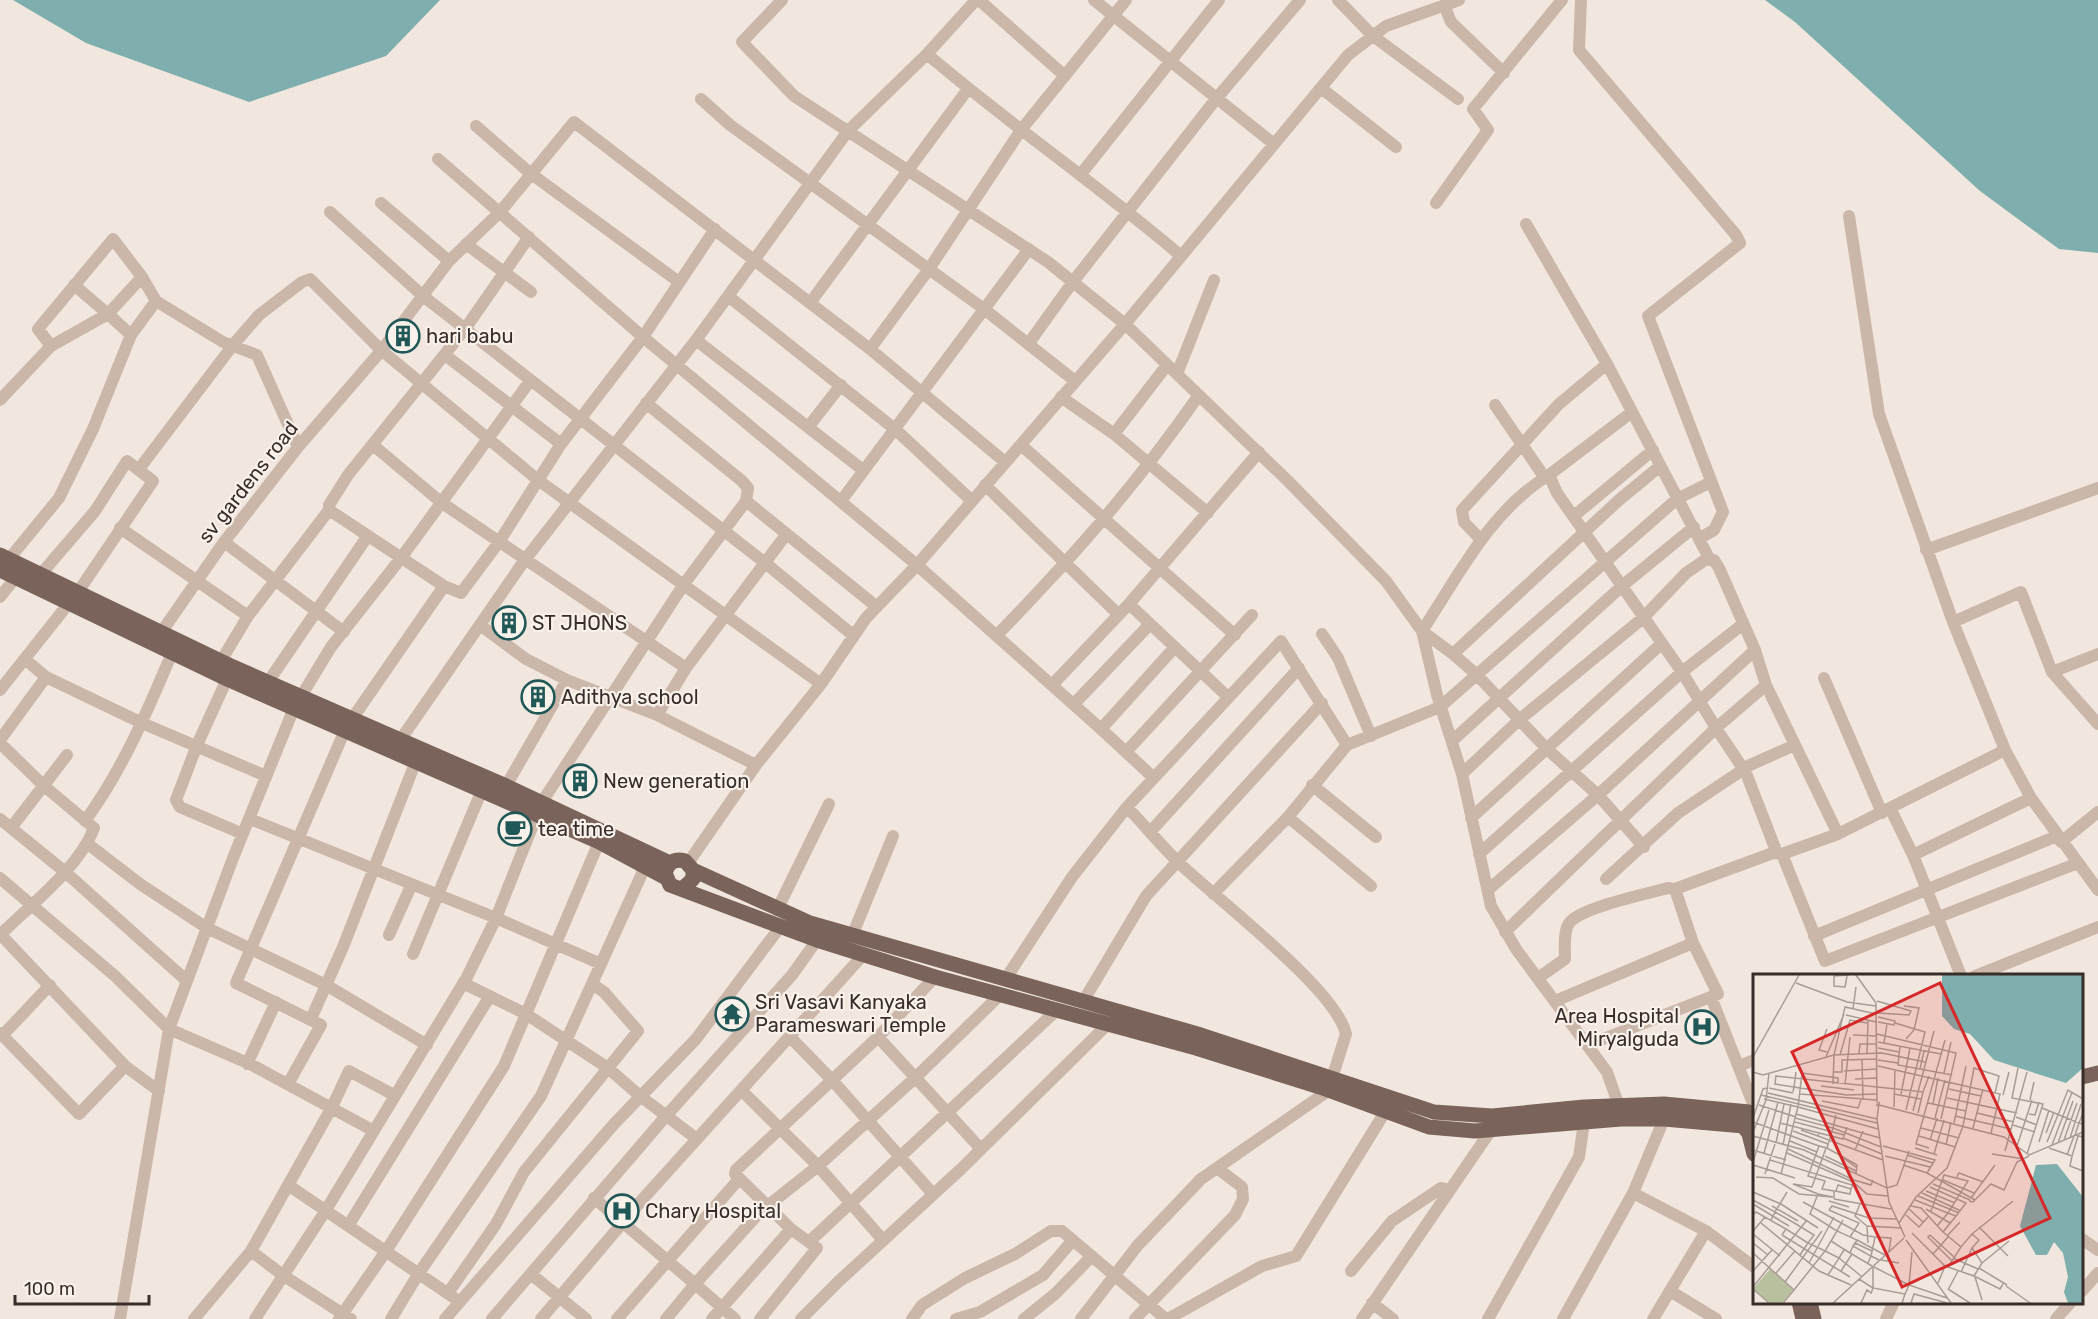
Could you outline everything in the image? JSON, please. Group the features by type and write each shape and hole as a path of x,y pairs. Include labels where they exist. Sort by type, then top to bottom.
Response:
{"main road":[{"path":"3,561 41,574 73,597"},
{"path":"3,561 16,577 73,597 157,638 221,661 268,682 297,702"},
{"path":"157,638 172,653 227,679 297,702 348,725 416,761 482,790 605,830 648,861"},
{"path":"348,725 401,739 506,786 539,809 599,842 668,871"},
{"path":"668,871 680,860 777,910 1003,987 1058,1009 1446,1114 1492,1116 1621,1112 1664,1119 1751,1121"},
{"path":"683,888 690,883 691,866"},
{"path":"668,871 670,885 817,940 935,977 1084,1000 1330,1084 1385,1112 1444,1130 1491,1130 1584,1122 1664,1104 1751,1121"},
{"path":"2083,1077 2098,1073"},
{"path":"1751,1121 1753,1138"},
{"path":"1799,1304 1803,1319"},
{"path":"1810,1304 1814,1319"}],"street":[{"path":"782,0 742,42 794,96 968,207 1029,249 1125,324 1259,452 1386,581 1422,632 1476,674 1498,700 1547,749 1598,795 1644,846"},
{"path":"401,739 524,561 678,364 848,131 927,54 977,0 1065,76"},
{"path":"1094,0 1274,144"},
{"path":"870,349 929,269 1021,130 1126,0"},
{"path":"1081,174 1219,0"},
{"path":"1029,343 1072,283 1216,99 1300,0"},
{"path":"1338,0 1373,36 1458,99"},
{"path":"691,866 756,765 821,684 877,607 917,565 1125,324 1348,55 1386,26 1459,0"},
{"path":"1436,203 1488,130 1473,109 1562,0"},
{"path":"1452,741 1622,586 1697,532 1714,530 1723,512 1648,316 1740,243 1736,235 1657,139 1579,50 1581,0"},
{"path":"1444,5 1451,22 1504,73"},
{"path":"927,54 968,89 1128,211 1181,256"},
{"path":"1321,88 1396,147"},
{"path":"810,303 968,89"},
{"path":"701,99 809,183 984,309 1075,381"},
{"name":"sv gardens road","path":"157,638 224,542 298,447 381,350 449,261 500,212 574,122 715,229"},
{"path":"476,126 530,173 679,282"},
{"path":"438,159 643,337 917,565 1154,778"},
{"path":"381,203 449,261"},
{"path":"330,212 423,296 764,562 854,636"},
{"path":"1849,216 1879,414 1926,550 2005,750 2031,798 2098,890"},
{"path":"1526,224 1607,364 1653,450 1659,467 1697,532 1710,560"},
{"path":"329,510 444,586 461,593 499,542 561,444 643,337 715,229 753,261 870,349 1005,462"},
{"path":"221,661 248,616 329,510 329,505 348,475 446,355 529,237"},
{"path":"51,346 38,329 113,239 142,277 156,301 223,342 257,355 298,447"},
{"path":"466,244 531,292"},
{"path":"841,501 1029,249"},
{"path":"0,400 51,346 108,314 142,277"},
{"path":"139,469 233,345 259,315 302,282 310,279 381,350 538,480 727,614 821,684"},
{"path":"1114,434 1172,369 1214,280"},
{"path":"74,285 131,335"},
{"path":"728,296 896,430 972,501"},
{"path":"3,561 59,498 93,429 131,335 156,301"},
{"path":"696,340 863,470"},
{"path":"446,355 561,444"},
{"path":"1481,540 1464,522 1462,510 1558,404 1607,364"},
{"path":"120,1319 169,1029 243,834 297,702 319,664 401,558 530,381"},
{"path":"809,426 841,385"},
{"path":"997,635 1067,563 1106,518 1150,464 1199,395"},
{"path":"1061,397 1114,434 1208,513"},
{"path":"255,1319 326,1210 463,983 496,918 539,809 684,584 746,501 747,488 742,481 646,403"},
{"path":"1495,405 1522,446 1547,476 1682,672 1744,770 1825,961 2078,862"},
{"path":"1621,1112 1606,1072 1505,932 1491,906 1462,774 1440,707 1422,632 1481,540 1532,485 1632,412"},
{"path":"373,444 442,503 524,561 648,640 686,668"},
{"path":"1021,445 1106,518 1235,635"},
{"path":"1574,516 1653,450"},
{"path":"1052,685 1129,604 1259,452"},
{"path":"0,690 26,660 73,597 153,481 127,461 95,511 41,574"},
{"path":"1453,654 1619,500 1659,467"},
{"path":"1213,894 1288,817 1312,784 1347,745 1440,707 1604,560 1677,499 1711,482"},
{"path":"985,485 1118,614"},
{"path":"1926,550 2098,488"},
{"path":"746,501 785,536 877,607"},
{"path":"120,528 248,616"},
{"path":"657,715 686,668 785,536"},
{"path":"268,682 367,537"},
{"path":"224,542 275,583 344,632"},
{"path":"1462,774 1519,720 1643,617 1686,573 1710,560 1715,561 1719,568 1755,650 1766,684 1838,834"},
{"path":"0,597 16,577"},
{"path":"288,1084 321,1025 236,983 348,725 444,586"},
{"path":"1953,622 2021,592 2052,672 2098,724"},
{"path":"1129,604 1228,697"},
{"path":"1126,752 1251,615"},
{"path":"1074,704 1150,624"},
{"path":"1479,854 1682,672 1743,624"},
{"path":"480,625 526,659 567,680 657,715 756,765"},
{"path":"1322,634 1338,657 1366,738"},
{"path":"666,1319 767,1206 818,1166 915,1078 1003,987 1072,877 1127,807 1281,641 1347,745"},
{"path":"1471,818 1661,644"},
{"path":"1101,729 1175,647"},
{"path":"1489,889 1598,795 1699,699 1755,650"},
{"path":"86,821 111,785 142,723 172,653"},
{"path":"2052,672 2098,654"},
{"path":"26,660 46,677 142,723 266,776"},
{"path":"1150,831 1299,668"},
{"path":"46,677 0,741 43,785 94,828 88,844 64,872 0,934 125,1066 159,1091"},
{"path":"1824,678 1886,810 1913,855 1961,974"},
{"path":"227,679 197,745 176,800 180,807 243,834"},
{"path":"506,786 567,680"},
{"path":"1505,932 1716,728 1766,684"},
{"path":"1084,1000 1146,896 1176,860 1322,703"},
{"path":"1606,879 1678,813 1744,770 1795,746"},
{"path":"1538,978 1564,959 1566,929 1571,922 1586,913 1614,903 1675,888 1838,834 2005,750"},
{"path":"11,828 67,755"},
{"path":"311,1019 416,761"},
{"path":"1312,784 1376,837"},
{"path":"413,954 482,790"},
{"path":"1913,855 2031,798"},
{"path":"777,910 829,804"},
{"path":"1081,1319 1093,1306 1113,1274 1200,1179 1330,1084 1345,1042 1344,1026 1317,989 1176,860 1127,807"},
{"path":"1814,936 1926,889 2059,839 2098,812"},
{"path":"1288,817 1371,886"},
{"path":"0,819 64,872 187,981"},
{"path":"250,819 374,868 411,886 496,918 555,946 601,964"},
{"path":"852,936 893,836"},
{"path":"251,1251 344,1317 504,1066 599,842"},
{"path":"88,844 140,884 207,928 326,985 427,1045"},
{"path":"391,1319 419,1273 541,1096 648,861"},
{"path":"0,878 115,976 169,1029 288,1084 374,1131"},
{"path":"389,935 411,886"},
{"path":"1588,1045 1718,994 1693,943 1675,888"},
{"path":"445,1319 640,1096 696,1039 780,927"},
{"path":"1978,974 2096,931"},
{"path":"492,1319 594,1198 792,975 817,940"},
{"path":"1555,1001 1693,943"},
{"path":"541,1319 623,1222 864,954"},
{"path":"760,1319 817,1250 810,1241 791,1229 739,1179 735,1173 736,1170 783,1129 878,1037 935,977"},
{"path":"463,983 526,1014 608,1068 640,1096 697,1139"},
{"path":"448,1293 496,1224 524,1172 638,1031 604,992 592,984"},
{"path":"50,985 1,1034 79,1114 125,1066"},
{"path":"348,1227 490,996"},
{"path":"1711,997 1739,1066 1751,1121"},
{"path":"247,1064 276,1002"},
{"path":"810,1241 1058,1009"},
{"path":"801,1319 981,1149 1109,1023"},
{"path":"878,1037 981,1149"},
{"path":"790,1038 832,1080 933,1194"},
{"path":"1739,1066 1753,1061"},
{"path":"194,1319 251,1251 332,1107 349,1071 394,1095"},
{"path":"741,1090 783,1129 883,1240"},
{"path":"912,1319 922,1305 965,1278 1015,1254 1051,1231 1062,1231 1167,1319 1262,1266 1296,1257 1385,1112"},
{"path":"1563,1319 1633,1193 1664,1119"},
{"path":"1488,1319 1579,1157 1584,1122"},
{"path":"1362,1319 1491,1130"},
{"path":"1135,1319 1151,1305 1235,1215 1243,1199 1242,1187 1217,1168"},
{"path":"617,1319 739,1179"},
{"path":"288,1185 459,1301"},
{"path":"1351,1271 1392,1221 1441,1188 1448,1190"},
{"path":"1633,1193 1706,1231 1753,1266"},
{"path":"594,1198 735,1319"},
{"path":"712,1319 791,1229"},
{"path":"1653,1319 1706,1231"},
{"path":"956,1319 980,1312 1043,1275 1073,1240"},
{"path":"2083,1240 2098,1250"},
{"path":"1024,1319 1055,1294 1092,1256"},
{"path":"2083,1290 2098,1273"},
{"path":"531,1274 586,1319"},
{"path":"1670,1291 1716,1319"},
{"path":"1372,1304 1393,1319"},
{"path":"1886,1319 1893,1304"},
{"path":"2056,1319 2069,1304"}],"water":[{"path":"13,0 440,0 386,56 249,102 86,43"},
{"path":"1765,0 2098,0 2098,253 2059,249 1980,191 1795,22"}],"place":[{"name":"hari babu","path":"403,336"},
{"name":"ST JHONS","path":"509,623"},
{"name":"Adithya school","path":"538,697"},
{"name":"New generation","path":"580,781"},
{"name":"tea time","path":"515,829"},
{"name":"Sri Vasavi Kanyaka Parameswari Temple","path":"732,1014"},
{"name":"Area Hospital Miryalguda","path":"1702,1027"},
{"name":"Chary Hospital","path":"622,1211"}]}
